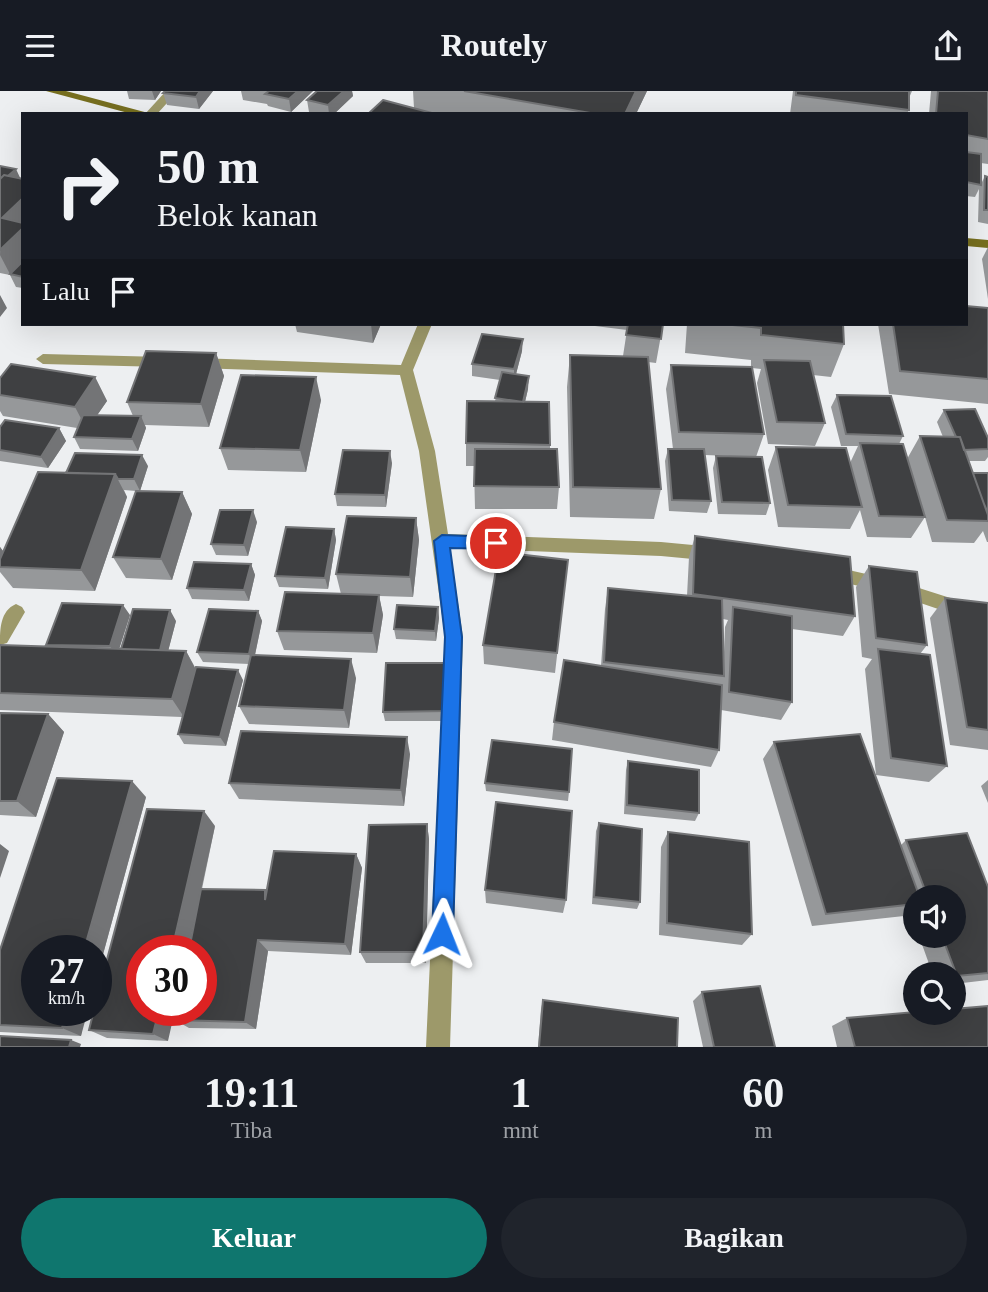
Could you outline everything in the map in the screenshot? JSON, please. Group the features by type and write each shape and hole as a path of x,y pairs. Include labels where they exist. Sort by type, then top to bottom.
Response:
{"street":[{"path":"52,91 141,112"},
{"path":"151,112 172,91"},
{"path":"968,242 988,244"},
{"path":"424,326 406,370 427,451 454,637 438,1047"},
{"path":"43,359 406,370"},
{"path":"442,541 661,549 737,557"},
{"path":"812,568 897,588 988,618"},
{"path":"0,637 16,612"}],"building":[{"path":"200,91 196,97 163,93"},
{"path":"269,91 298,91 289,99 265,94"},
{"path":"317,91 344,91 328,105 307,100"},
{"path":"464,91 636,91 626,112 585,112"},
{"path":"796,91 909,91 909,110 796,95"},
{"path":"938,91 988,91 988,139 968,135 968,112 936,112"},
{"path":"383,100 428,112 370,112"},
{"path":"968,152 981,154 981,185 968,182"},
{"path":"0,166 16,169 0,179"},
{"path":"4,175 21,179 21,200 2,218 21,223 21,230 0,250 0,179"},
{"path":"985,176 988,177 988,210 984,210"},
{"path":"21,263 21,277 10,274"},
{"path":"968,306 988,308 988,379 900,371 893,326 968,326"},
{"path":"628,326 663,326 661,339 626,335"},
{"path":"742,326 843,326 844,344 761,335 761,328"},
{"path":"482,334 523,339 514,369 472,364"},
{"path":"146,351 216,353 201,404 127,402"},
{"path":"570,355 648,357 661,489 573,487"},
{"path":"764,360 810,361 825,423 777,422"},
{"path":"11,364 95,377 75,407 0,395 0,378"},
{"path":"671,365 752,367 764,434 679,432"},
{"path":"502,372 529,376 523,402 495,398"},
{"path":"241,375 316,377 300,450 220,448"},
{"path":"837,395 891,396 903,436 846,434"},
{"path":"467,401 549,402 550,445 466,443"},
{"path":"975,409 988,438 988,449 964,450 960,437 956,437 944,410"},
{"path":"83,415 141,416 132,439 74,437"},
{"path":"5,420 59,428 41,457 0,450 0,427"},
{"path":"920,436 960,437 988,521 947,520"},
{"path":"860,443 903,444 925,517 879,516"},
{"path":"776,447 846,448 862,507 788,505"},
{"path":"475,449 557,449 559,487 474,486"},
{"path":"668,449 704,449 711,501 672,500"},
{"path":"343,450 390,451 385,495 335,494"},
{"path":"75,453 142,455 134,479 118,479 115,474 66,473"},
{"path":"716,456 762,457 770,503 722,502"},
{"path":"38,472 115,474 81,570 0,567 0,559"},
{"path":"973,473 988,473 988,513 984,504"},
{"path":"136,491 182,492 161,559 113,557"},
{"path":"220,510 253,510 244,545 211,544"},
{"path":"347,516 416,518 410,577 336,574"},
{"path":"286,527 334,529 325,578 275,576"},
{"path":"695,536 850,557 855,616 693,594"},
{"path":"499,552 568,560 557,653 483,645"},
{"path":"194,562 251,564 244,590 187,588"},
{"path":"869,566 917,572 927,645 876,638"},
{"path":"608,588 722,599 724,676 604,662"},
{"path":"285,592 379,595 373,633 277,631"},
{"path":"945,598 988,603 988,730 967,727"},
{"path":"62,603 123,605 110,646 46,645"},
{"path":"397,605 438,607 435,631 394,629"},
{"path":"733,607 792,616 792,702 729,692"},
{"path":"133,609 170,610 160,650 121,649"},
{"path":"209,609 258,611 249,654 197,652"},
{"path":"0,645 186,651 172,699 0,693"},
{"path":"878,649 930,655 947,766 891,758"},
{"path":"251,655 351,659 344,710 239,706"},
{"path":"564,660 722,685 719,750 554,722"},
{"path":"386,663 448,663 447,711 383,712"},
{"path":"196,667 238,670 220,737 178,734"},
{"path":"0,713 48,714 17,801 0,801"},
{"path":"241,731 407,737 401,790 229,783"},
{"path":"860,734 915,885 903,885 903,905 826,914 774,742"},
{"path":"492,740 572,749 569,792 485,783"},
{"path":"628,761 699,770 699,813 627,805"},
{"path":"57,778 132,781 88,935 21,935 21,1026 62,1028 0,1025 0,950"},
{"path":"496,802 572,811 566,900 485,890"},
{"path":"147,809 204,811 175,935 126,935 126,1026 155,1026 153,1034 89,1030 90,1026 112,1026 112,941"},
{"path":"599,823 642,829 640,902 594,897"},
{"path":"427,824 423,952 360,952 369,825"},
{"path":"668,832 749,842 752,934 667,923"},
{"path":"967,833 988,887 988,973 966,975 966,962 952,962 946,948 966,948 966,885 923,885 906,840"},
{"path":"274,851 356,854 345,944 258,940 245,1022 217,1021 217,935 192,935 201,889 265,890 265,900"},
{"path":"760,986 775,1047 714,1047 702,992"},
{"path":"543,1000 678,1018 677,1047 539,1047"},
{"path":"988,1006 988,1047 855,1047 847,1018 903,1013 903,1025 966,1025 966,1008"},
{"path":"0,1036 71,1040 69,1047 0,1047"}],"route":[{"path":"442,934 454,637 442,541 496,543"}]}
